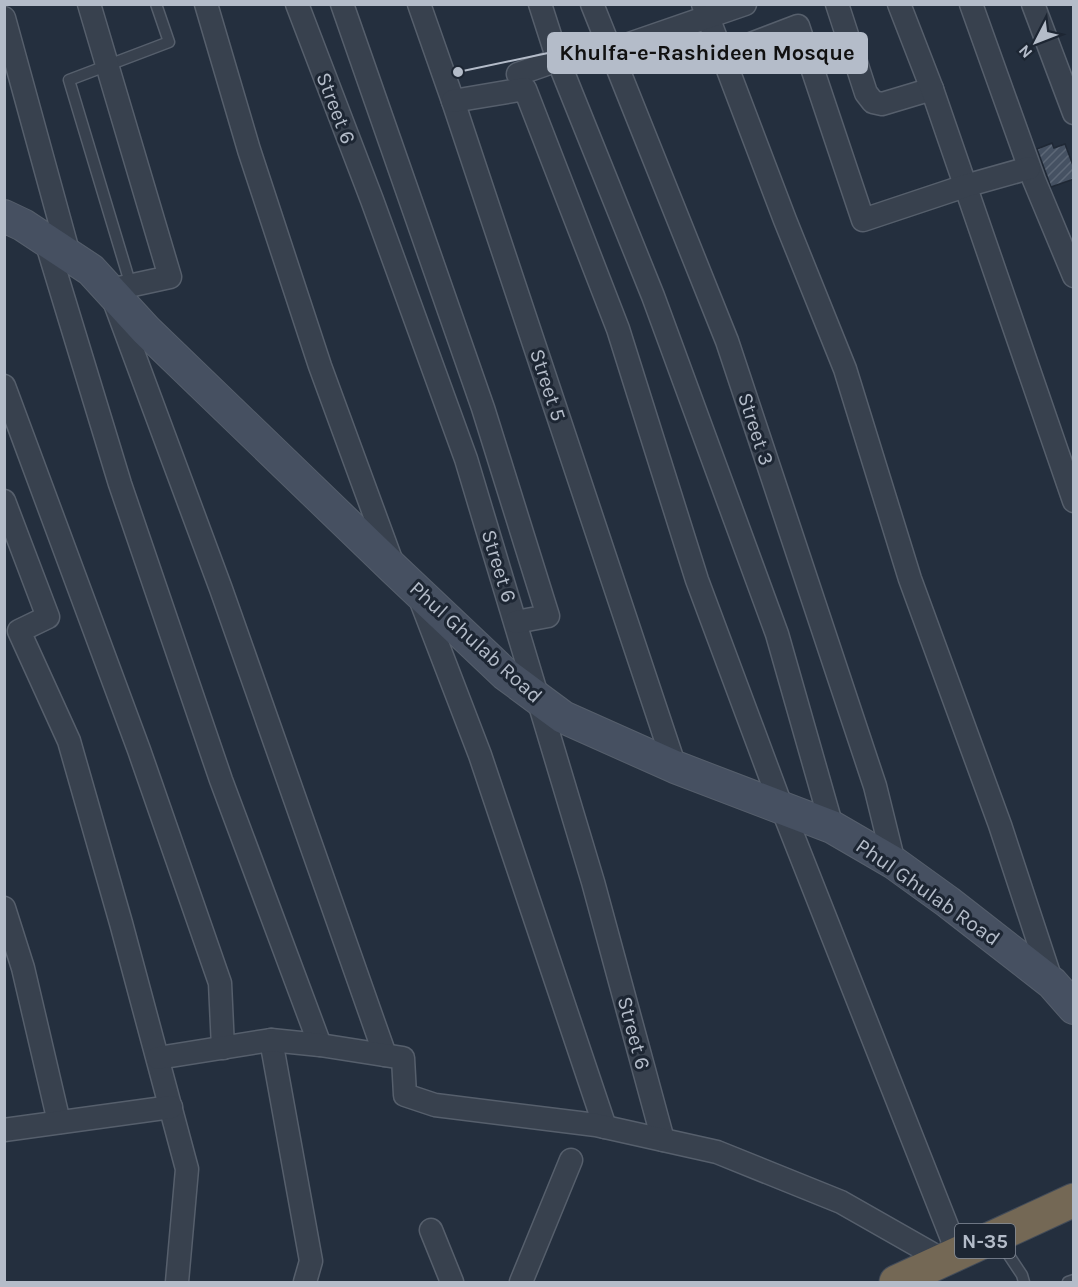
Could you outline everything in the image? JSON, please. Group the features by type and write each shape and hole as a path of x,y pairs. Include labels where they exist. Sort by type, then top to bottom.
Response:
{"highway":[{"name":"N-35","path":"949,1266 1074,1200"},
{"name":"N-35","path":"896,1282 949,1266 1008,1254 1074,1224"}],"street":[{"path":"89,4 170,278 120,288 221,589 384,1055"},
{"path":"206,4 249,150 320,366 405,579 480,755 605,1127"},
{"name":"Street 6","path":"297,4 466,459 593,882 663,1140"},
{"path":"342,4 479,397 548,616 516,622"},
{"name":"Street 5","path":"419,4 675,767"},
{"path":"540,4 558,60 653,296 777,634 832,827"},
{"name":"Street 3","path":"592,4 727,341 875,786 894,863"},
{"path":"609,51 706,11 745,4"},
{"path":"837,4 866,93 873,102 882,104 933,89"},
{"path":"899,4 933,89 1074,501"},
{"path":"971,4 1029,168 1074,276"},
{"path":"1034,4 1066,70 1074,113"},
{"path":"706,11 845,369 910,579 1000,825 1052,983"},
{"path":"4,18 58,248 120,484 222,780 320,1045"},
{"path":"722,55 798,26 863,220 965,186 1029,168"},
{"path":"518,74 558,60"},
{"path":"453,101 525,89 618,329 697,580 949,1266"},
{"name":"Phul Ghulab Road","path":"4,216 120,288 146,330 505,674 563,717 675,767 832,827 894,863 948,902 1052,983 1074,1008"},
{"path":"4,386 139,750 220,983 223,1048"},
{"path":"4,501 48,617 19,631 69,741 188,1169 177,1282"},
{"path":"4,909 23,968 59,1122"},
{"path":"158,1058 271,1040 403,1058 405,1095 435,1105 605,1127 717,1152 841,1202 949,1266"},
{"path":"271,1040 311,1261 305,1282"},
{"path":"4,1130 171,1107"},
{"path":"520,1282 571,1160"},
{"path":"430,1230 452,1282"}],"lane":[{"path":"120,288 69,80 169,42 156,4"},
{"path":"1008,1254 1024,1282"},
{"path":"1068,1282 1074,1280"}],"building":[{"path":"1052,143 1054,148 1065,144 1074,168 1074,179 1051,187 1037,149"}],"place":[{"name":"Khulfa-e-Rashideen Mosque","path":"458,72"}]}
